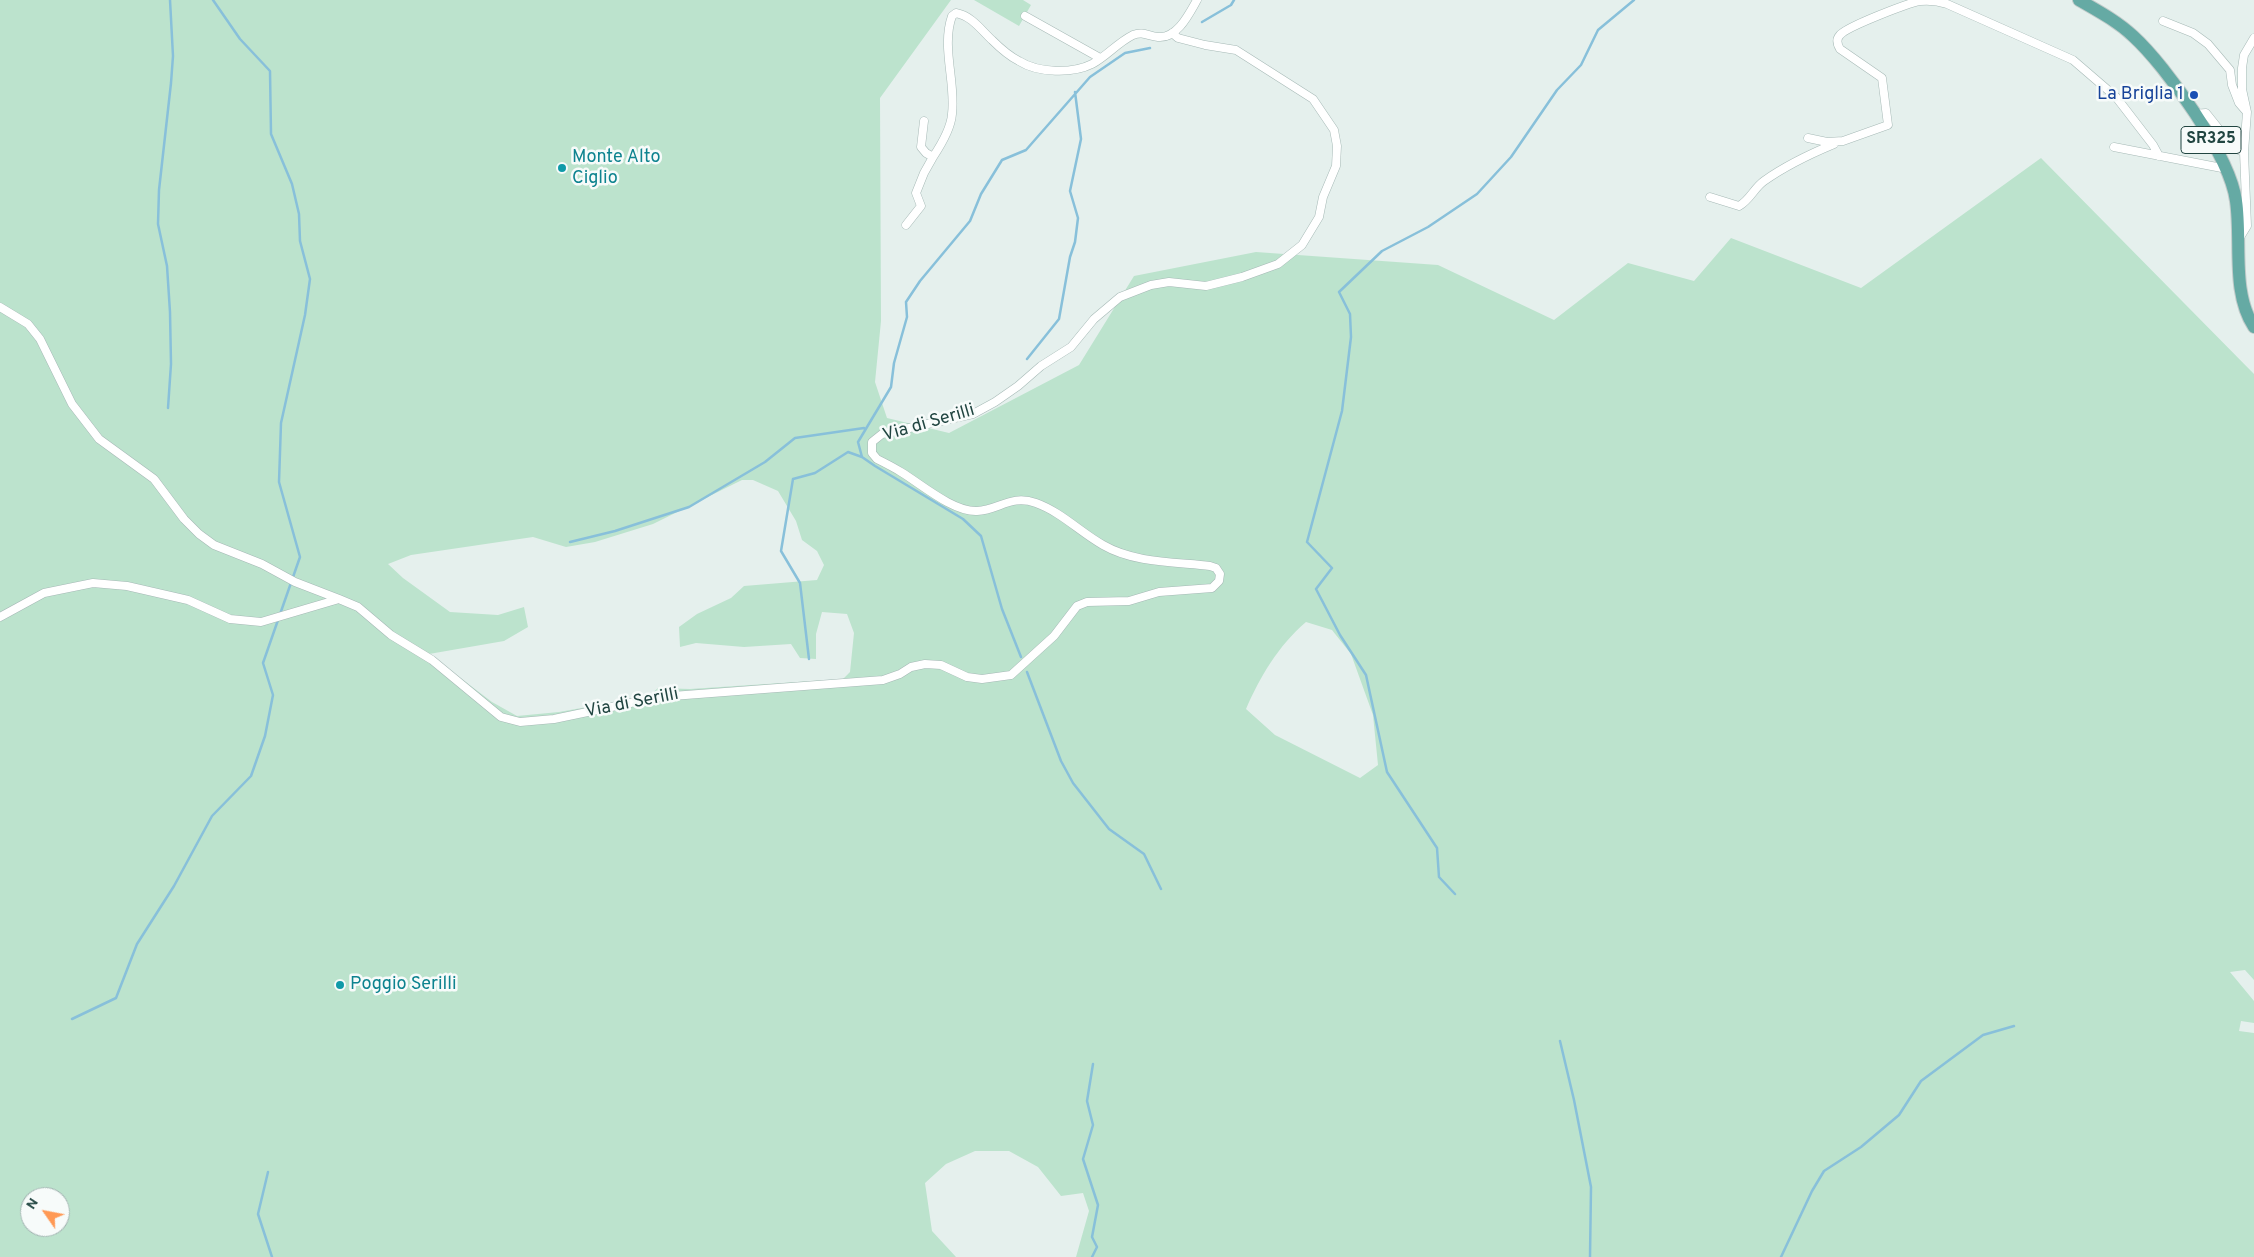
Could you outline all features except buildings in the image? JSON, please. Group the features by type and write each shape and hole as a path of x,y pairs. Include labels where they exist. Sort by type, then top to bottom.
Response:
{"main road":[{"name":"SR325","path":"2079,0 2107,16 2132,35 2156,61 2194,114 2226,169 2236,201 2241,293 2246,314 2254,328"}],"street":[{"path":"906,225 921,206 916,193 924,173 940,146 952,116 948,31 952,16 956,13 970,18 1005,52 1028,65 1057,70 1076,70 1100,58 1117,44 1138,33 1142,32 1158,37 1167,37 1183,23 1197,0"},
{"path":"1710,198 1739,206 1748,200 1762,182 1787,167 1843,141 1888,125 1882,78 1840,49 1837,44 1837,38 1846,30 1918,1 1937,1 1947,4 2073,60 2116,98 2153,145 2159,156"},
{"path":"1025,16 1100,58"},
{"path":"2163,21 2192,33 2208,44 2230,70 2232,85 2239,102 2247,112"},
{"name":"Via di Serilli","path":"339,598 358,607 391,634 432,660 501,717 520,722 554,719 659,697 729,690 852,684 883,680 900,674 911,667 925,664 942,665 967,677 982,680 1011,674 1054,636 1078,606 1087,602 1129,601 1159,592 1212,588 1219,581 1220,574 1216,568 1145,560 1120,554 1104,546 1062,517 1034,502 1009,500 988,509 976,511 946,502 877,459 872,453 871,447 872,442 882,434 973,414 995,402 1018,386 1041,366 1070,347 1094,320 1120,297 1151,285 1169,282 1206,286 1242,277 1278,264 1302,245 1319,217 1323,197 1336,166 1337,146 1334,130 1313,99 1231,47 1205,46 1178,38 1172,33"},
{"path":"2238,241 2247,226 2244,152 2247,112 2242,89 2242,68 2244,55 2254,38"},
{"path":"2194,114 2206,113 2234,148 2244,152"},
{"path":"924,121 921,147 926,153 933,156"},
{"path":"1808,138 1827,142 1843,141"},
{"path":"2114,146 2226,169"},
{"path":"0,307 28,324 40,339 72,404 94,434 111,450 137,464 154,479 184,519 199,534 214,545 262,564 292,580 339,598"},
{"path":"0,617 44,593 93,583 127,586 188,600 230,619 261,622 277,619 339,598"}],"green space":[{"path":"0,0 951,0 880,98 881,321 875,382 887,418 949,433 1079,365 1134,276 1256,252 1438,265 1554,320 1628,263 1694,281 1731,238 1861,288 2041,158 2254,374 2254,980 2245,970 2230,972 2254,1001 2254,1023 2241,1021 2239,1031 2254,1033 2254,1257 1076,1257 1089,1211 1083,1193 1061,1196 1038,1167 1009,1151 975,1151 946,1164 925,1183 932,1231 956,1257 0,1257","holes":["742,480 753,480 778,491 796,521 802,540 817,551 824,565 817,580 744,586 731,598 697,614 679,627 680,647 696,643 744,647 791,644 800,658 816,659 816,634 822,612 847,614 854,633 850,672 843,679 690,689 658,688 649,696 559,712 517,716 492,702 429,654 504,641 528,627 524,607 498,615 450,612 403,578 388,564 411,555 533,537 566,547 595,542 653,524","1306,622 1332,630 1351,654 1373,715 1378,765 1360,778 1275,735 1246,709 1257,685 1271,662 1287,641"]},
{"path":"974,0 1023,0 1031,5 1019,26"}],"waterway":[{"path":"168,408 171,364 170,312 167,266 158,224 159,190 173,56 170,0"},
{"path":"72,1019 116,998 137,944 174,886 212,816 251,776 265,736 273,695 263,663 300,557 279,482 281,423 305,315 310,279 300,241 299,214 292,184 271,134 270,71 240,39 213,0"},
{"path":"1202,22 1231,5 1234,0"},
{"path":"1455,894 1439,877 1437,848 1387,772 1366,675 1340,635 1316,589 1332,568 1307,542 1342,411 1351,337 1350,314 1339,292 1382,251 1428,227 1477,194 1511,157 1557,90 1581,65 1598,30 1634,0"},
{"path":"1021,657 1002,609 981,536 963,519 862,457 858,442 891,387 894,363 907,317 906,302 920,281 970,221 981,194 1002,160 1026,150 1090,77 1125,53 1150,48"},
{"path":"1027,359 1059,319 1070,257 1075,242 1078,218 1070,191 1081,139 1075,92"},
{"path":"570,542 615,531 689,507 765,462 795,438 864,428"},
{"path":"809,659 800,583 781,551 793,479 815,473 848,452 862,457"},
{"path":"1027,672 1061,761 1073,783 1109,829 1144,854 1161,889"},
{"path":"1781,1257 1812,1191 1824,1171 1861,1147 1899,1115 1921,1081 1983,1035 2014,1026"},
{"path":"1560,1041 1591,1187 1590,1257"},
{"path":"1092,1257 1097,1247 1092,1237 1098,1205 1083,1159 1093,1125 1087,1101 1093,1064"},
{"path":"268,1172 258,1214 272,1257"}],"place":[{"name":"La Briglia 1","path":"2194,95"},
{"name":"Monte Alto Ciglio","path":"562,168"},
{"name":"Poggio Serilli","path":"340,985"}]}
